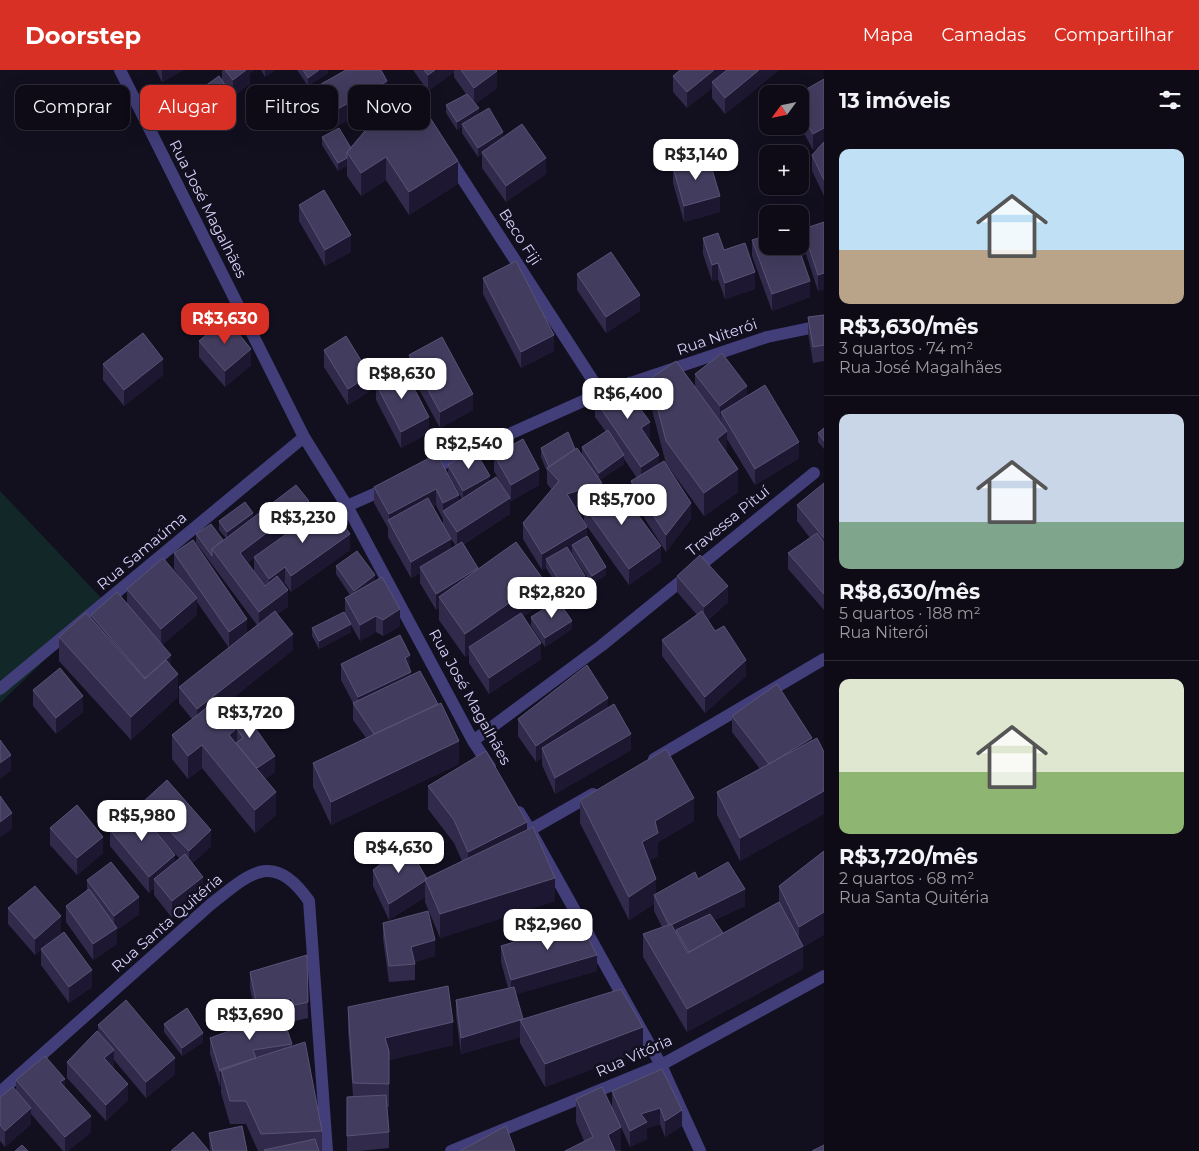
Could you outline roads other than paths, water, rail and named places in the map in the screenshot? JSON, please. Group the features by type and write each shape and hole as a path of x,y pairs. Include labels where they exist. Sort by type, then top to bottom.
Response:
{"street":[{"name":"Rua José Magalhães","path":"120,70 304,437 347,506 473,741 494,774"},
{"name":"Beco Fiji","path":"443,148 601,393"},
{"name":"Rua Niterói","path":"419,474 601,393 767,337 824,325"},
{"name":"Rua Samaúma","path":"0,689 304,437"},
{"name":"Travessa Pituí","path":"473,741 601,646 814,473"},
{"path":"347,506 401,482"},
{"path":"647,764 824,659"},
{"path":"530,830 605,787"},
{"path":"510,798 530,830 661,1065 700,1151"},
{"name":"Rua Santa Quitéria","path":"0,1092 210,905 246,878 260,872 273,870 286,875 298,885 309,901 327,1151"},
{"name":"Rua Vitória","path":"451,1151 661,1065 824,976"}]}
